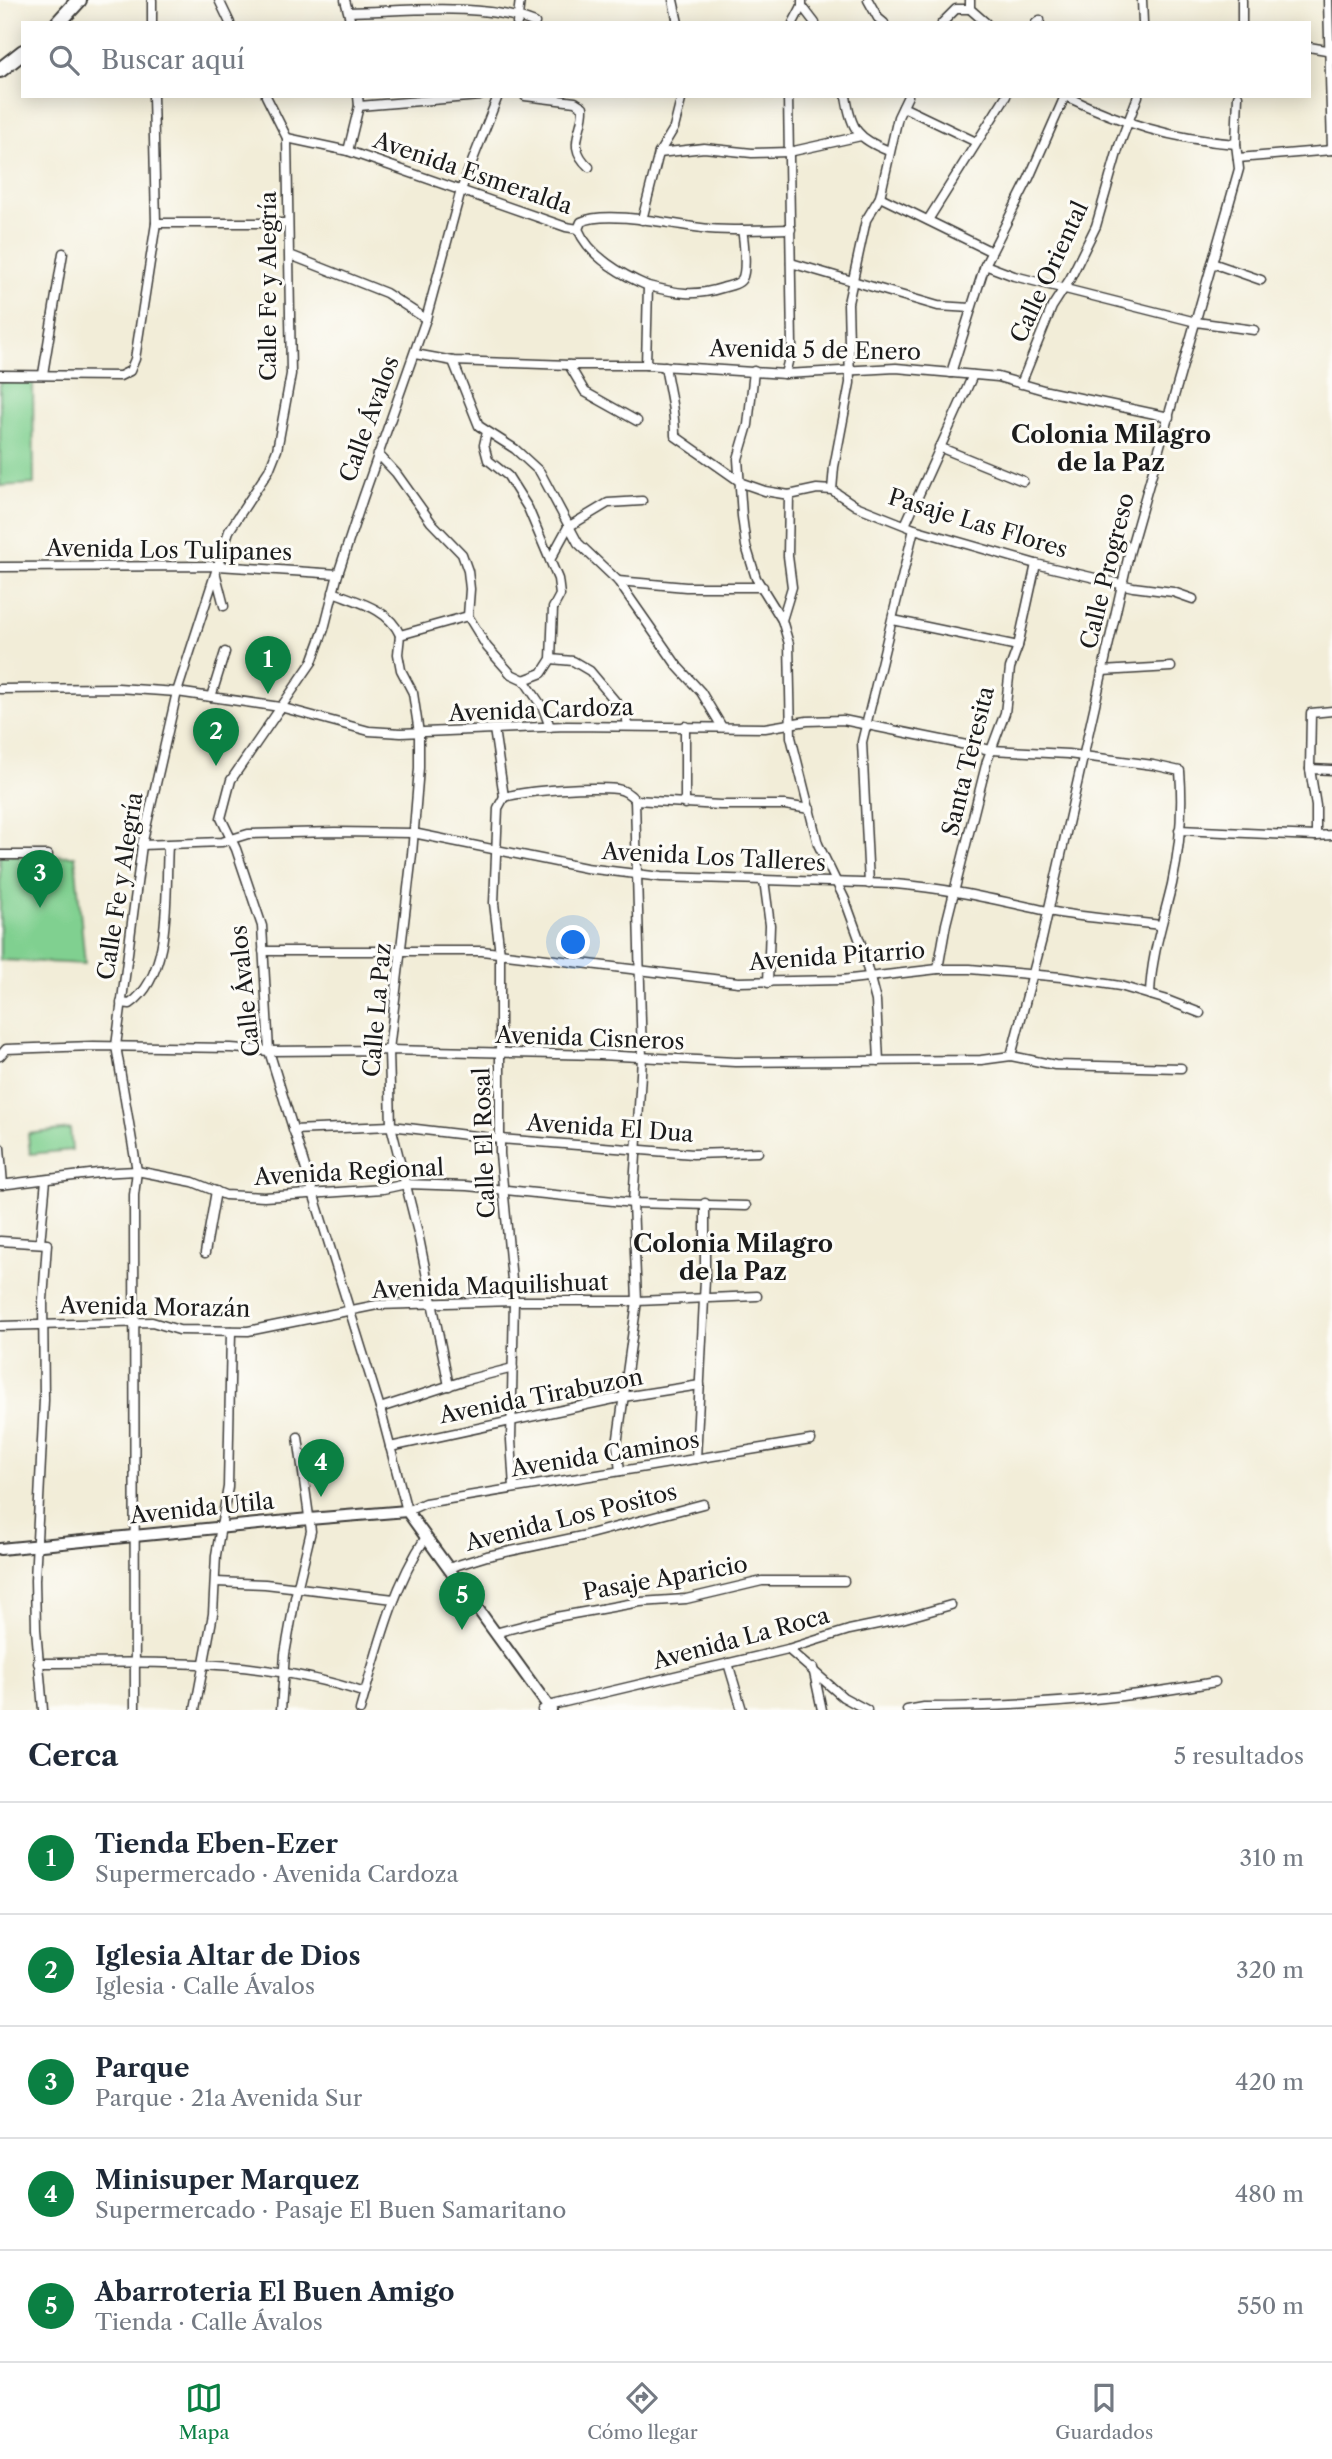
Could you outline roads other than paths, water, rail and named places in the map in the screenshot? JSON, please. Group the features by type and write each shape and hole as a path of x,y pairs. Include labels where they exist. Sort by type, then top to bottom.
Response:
{"highway":[{"path":"60,21 79,0"},
{"path":"0,69 21,53"}],"street":[{"path":"152,0 152,21"},
{"path":"219,0 229,21"},
{"path":"345,0 351,21"},
{"path":"349,12 481,10 517,19 520,0"},
{"path":"673,0 678,21"},
{"path":"868,0 883,21"},
{"path":"1142,0 1143,21"},
{"path":"1242,0 1242,21"},
{"path":"1238,158 1332,150 1328,0"},
{"path":"794,21 802,3"},
{"path":"802,3 814,21"},
{"path":"944,21 956,9 970,5 984,21"},
{"path":"1311,47 1331,51"},
{"path":"0,375 120,376 130,371 135,359 156,223 153,98"},
{"name":"Calle Fe y Alegría","path":"135,1710 136,1171 116,1046 142,845 177,692 229,531 269,470 277,450 291,374 287,138 267,98"},
{"path":"348,151 359,106 358,98"},
{"path":"359,106 456,98"},
{"name":"Calle Ávalos","path":"497,98 461,190 415,354 378,454 312,662 231,780 221,818 232,839 262,926 269,1051 380,1408 407,1511 547,1709"},
{"path":"542,98 575,102 583,107 576,148 589,167"},
{"path":"642,220 659,153 674,128 682,98"},
{"path":"785,374 792,346 788,98"},
{"path":"846,98 854,129 869,143 889,151"},
{"path":"665,366 669,393 675,408 675,436 740,482 765,491 789,495 817,489 832,490 850,383 848,303 852,282 866,220 880,197 889,151 907,98"},
{"path":"928,220 1005,98"},
{"path":"951,373 990,251 1029,178 1064,98"},
{"path":"1069,98 1129,123 1184,138 1236,145"},
{"name":"Calle Oriental","path":"1021,384 1052,307 1096,226 1119,146 1137,98"},
{"name":"Calle Progreso","path":"1011,1056 1049,911 1122,583 1238,169 1238,98"},
{"path":"903,107 976,142"},
{"path":"659,153 704,148 752,153 789,152 861,136"},
{"name":"Avenida Esmeralda","path":"287,138 348,151 566,227 578,229 581,222 589,218 642,220 710,229 791,229"},
{"path":"880,197 990,251"},
{"path":"156,223 287,223"},
{"path":"578,229 589,248 632,279 648,286 693,294 703,294 735,284 742,279 742,230"},
{"path":"43,374 64,253"},
{"path":"290,255 386,293 426,319"},
{"path":"791,263 938,306 971,308"},
{"path":"1212,263 1261,280"},
{"path":"985,265 1014,276 1196,322 1254,330"},
{"path":"646,365 648,286"},
{"name":"Avenida 5 de Enero","path":"415,354 453,361 646,365 785,374 895,368 998,377 1169,417"},
{"path":"453,361 479,426 515,449 540,472 578,543 618,581 678,667 701,692 722,727"},
{"path":"569,365 584,392 637,421"},
{"path":"754,372 748,425 738,459 746,546 755,578 782,620 789,644 791,737 818,844 845,900 870,977 876,1001 879,1061"},
{"path":"905,525 973,375"},
{"path":"487,432 484,445 488,460 518,489 558,579 560,595 553,608 551,659 542,673 524,680"},
{"path":"939,447 1023,481"},
{"path":"378,454 396,473 431,523 462,554 470,589 468,616 487,647 511,674 524,680 542,708 550,727"},
{"name":"Pasaje Las Flores","path":"832,490 856,506 915,530 1036,564 1173,592 1193,599"},
{"path":"782,620 792,587 788,556 789,495"},
{"path":"550,560 568,527 608,503 642,501"},
{"path":"869,884 862,742 915,530"},
{"name":"Santa Teresita","path":"939,969 955,891 992,750 1005,713 1010,668 1018,646 1036,564"},
{"name":"Avenida Los Tulipanes","path":"0,567 338,574"},
{"path":"217,570 224,606"},
{"path":"618,581 685,587 762,587"},
{"path":"333,593 379,611 403,633 468,616"},
{"path":"893,620 1018,646"},
{"name":"Calle La Paz","path":"403,633 398,654 401,670 413,693 419,733 413,833 389,1050 391,1126 433,1303 449,1386"},
{"path":"211,697 225,652"},
{"path":"551,659 573,661 590,671 626,714 628,726"},
{"path":"1102,671 1171,667"},
{"name":"Avenida Cardoza","path":"0,689 118,688 177,692 281,707 369,732 419,733 628,726 765,728 792,723 843,720 992,750 1034,751 1153,765 1180,771 1183,805 1179,830"},
{"path":"1316,836 1316,806 1310,769 1311,713 1332,711"},
{"path":"685,726 685,804"},
{"path":"494,729 504,797 619,789 629,793 635,800 642,1058 633,1203 637,1301 617,1445 620,1471"},
{"path":"1310,769 1332,770"},
{"name":"Calle El Rosal","path":"504,797 498,808 494,902 500,954 500,1139 514,1301 511,1440 514,1488"},
{"path":"635,800 685,804 785,805 810,809"},
{"path":"1150,995 1151,969 1172,883 1179,830 1332,835"},
{"name":"Avenida Los Talleres","path":"142,845 222,842 261,834 413,833 586,868 638,874 933,887 1049,911 1160,925"},
{"path":"121,1003 130,1004 141,997 157,965 165,922 168,845"},
{"path":"0,855 48,855"},
{"path":"764,880 770,925 768,983"},
{"name":"Avenida Pitarrio","path":"262,951 482,951 738,982 768,983 870,977 939,969 970,969 1120,986 1200,1013"},
{"name":"Avenida Cisneros","path":"0,1056 6,1049 116,1046 269,1051 389,1050 735,1062 981,1060 1011,1056 1055,1065 1181,1068"},
{"name":"Avenida El Dua","path":"293,1130 391,1126 500,1139 693,1154 758,1152"},
{"path":"0,1148 1,1185"},
{"name":"Avenida Regional","path":"1,1185 136,1171 193,1182 225,1195 264,1198 383,1189 406,1184 467,1186 633,1203 746,1206"},
{"path":"43,1710 38,1663 36,1548 44,1400 42,1325 46,1180"},
{"path":"205,1254 216,1191"},
{"path":"696,1459 704,1298 705,1203"},
{"path":"0,1241 44,1244"},
{"name":"Avenida Maquilishuat","path":"350,1310 377,1305 433,1303 637,1301 757,1296"},
{"name":"Avenida Morazán","path":"0,1326 152,1322 179,1330 248,1331 350,1310"},
{"path":"195,1710 204,1664 216,1582 216,1555 228,1487 231,1331"},
{"path":"380,1408 513,1368"},
{"name":"Avenida Tirabuzon","path":"390,1447 623,1397 700,1385"},
{"path":"281,1710 283,1672 297,1587 310,1531 298,1437"},
{"name":"Avenida Caminos","path":"407,1511 425,1503 811,1440"},
{"name":"Avenida Los Positos","path":"448,1568 487,1556 582,1536 703,1504"},
{"name":"Avenida Utila","path":"0,1549 36,1548 137,1535 407,1511"},
{"path":"360,1710 394,1599 412,1557 426,1537"},
{"name":"Pasaje Aparicio","path":"495,1633 556,1617 640,1602 686,1599 762,1581 844,1581"},
{"path":"216,1582 297,1587 394,1599"},
{"name":"Avenida La Roca","path":"547,1709 951,1605"},
{"path":"788,1649 813,1668 843,1697 867,1710"},
{"path":"38,1663 258,1667 322,1680 365,1693"},
{"path":"729,1663 742,1710"},
{"path":"813,1668 822,1710"},
{"path":"907,1710 924,1707 1045,1705 1105,1700 1214,1682"}],"place":[{"name":"Tienda Eben-Ezer","path":"268,694"},
{"name":"Iglesia Altar de Dios","path":"216,766"},
{"name":"Parque","path":"40,908"},
{"name":"Minisuper Marquez","path":"321,1497"},
{"name":"Abarroteria El Buen Amigo","path":"462,1630"}],"district":[{"name":"Colonia Milagro de la Paz","path":"1111,448"},
{"name":"Colonia Milagro de la Paz","path":"733,1257"}]}
